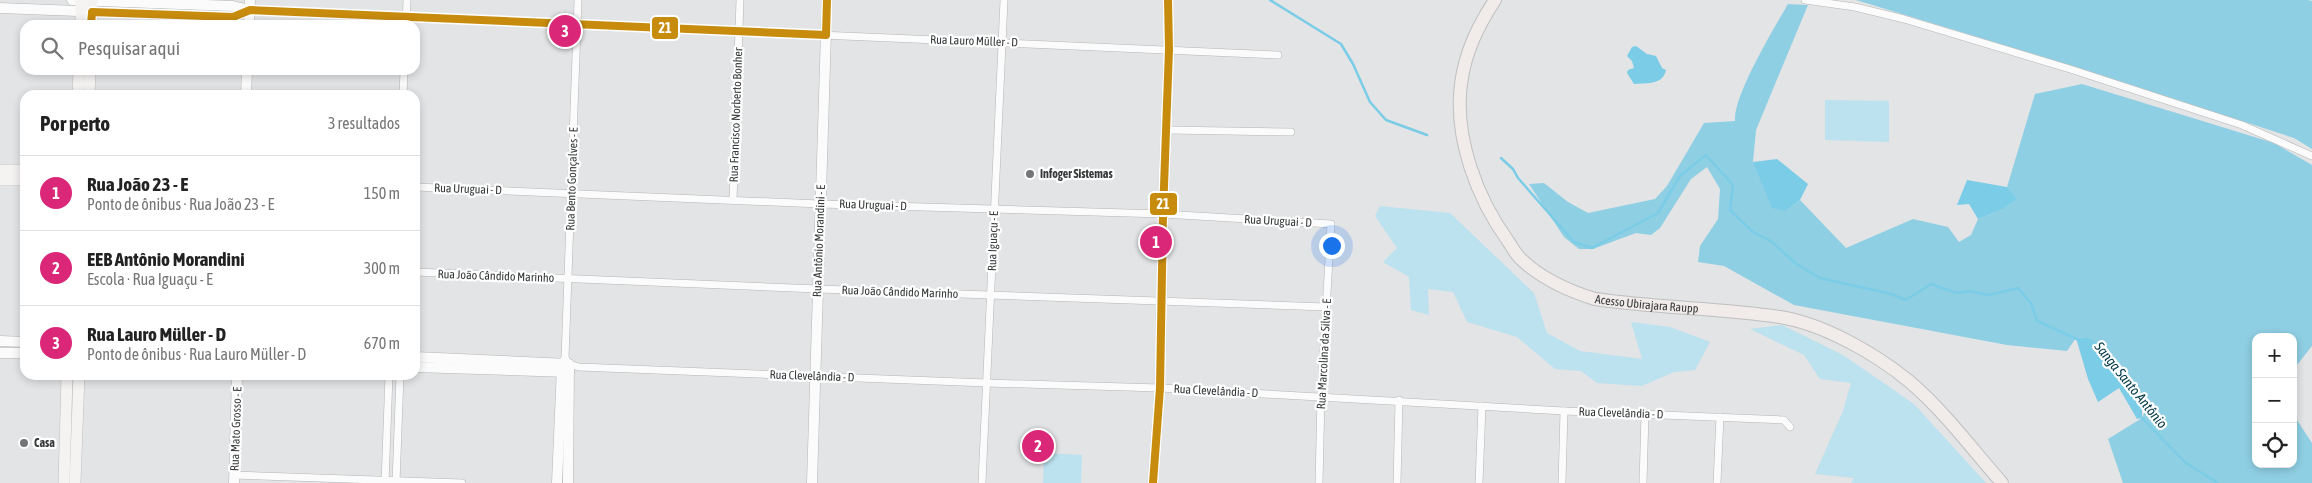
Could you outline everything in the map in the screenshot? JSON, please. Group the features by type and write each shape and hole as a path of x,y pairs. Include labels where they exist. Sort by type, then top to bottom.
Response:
{"highway":[{"name":"Acesso Ubirajara Raupp","path":"1495,0 1472,41 1466,63 1461,84 1462,136 1474,178 1485,203 1500,231 1521,260 1546,278 1566,289 1595,299 1781,317 1819,328 1859,347 1910,382 1939,411 2002,483"}],"main road":[{"path":"82,20 87,4"},
{"path":"87,4 90,20"},
{"path":"78,90 79,75"},
{"path":"89,90 90,75"},
{"path":"0,170 20,170"},
{"path":"0,180 20,180"},
{"path":"64,483 67,380"},
{"path":"75,483 79,380"}],"street":[{"name":"Rua Lauro Müller - D","path":"72,0 87,4 172,15 233,17 250,5"},
{"path":"406,20 407,0"},
{"name":"Rua Bento Gonçalves - E","path":"568,483 569,279 578,0"},
{"name":"Rua Francisco Norberto Bonher","path":"733,200 740,0"},
{"name":"Rua Antônio Morandini - E","path":"812,483 827,0"},
{"name":"Rua Iguaçu - E","path":"982,483 1004,0"},
{"path":"1153,483 1160,388 1163,214 1168,130 1168,0"},
{"path":"1805,0 1855,7 1904,19 2070,68 2242,124 2312,156"},
{"name":"Rua Lauro Müller - D","path":"0,8 87,4 172,3 250,5 396,20"},
{"path":"172,3 172,15"},
{"path":"249,20 250,5"},
{"name":"Rua Lauro Müller - D","path":"420,21 577,24 1169,48 1278,55"},
{"path":"246,90 247,75"},
{"path":"403,90 404,75"},
{"path":"1168,130 1291,132"},
{"name":"Rua Uruguai - D","path":"420,187 820,204 1163,214 1331,224"},
{"name":"Rua Marcolina da Silva - E","path":"1318,483 1331,224"},
{"name":"Rua João Cândido Marinho","path":"420,272 1326,307"},
{"path":"0,341 20,342"},
{"path":"0,352 20,353"},
{"name":"Rua Clevelândia - D","path":"420,357 568,366 1160,388 1399,400 1564,411 1784,420 1790,427"},
{"name":"Rua Bento Gonçalves - E","path":"557,483 568,366"},
{"name":"Rua Clevelândia - D","path":"420,368 568,366"},
{"name":"Rua Mato Grosso - E","path":"234,479 237,380"},
{"path":"385,482 389,380"},
{"path":"396,482 400,380"},
{"path":"1397,483 1399,400"},
{"path":"1479,483 1482,406"},
{"path":"1562,483 1564,411"},
{"path":"1643,483 1645,414"},
{"path":"1717,483 1720,417"},
{"path":"387,434 398,434"},
{"path":"234,479 462,483"}],"shaded area":[{"path":"1856,0 2312,1 2312,149 2294,138 2073,66"},
{"path":"1788,4 1808,5 1756,130 1753,162 1786,211 1800,200 1846,248 1913,219 1948,227 1959,242 1971,235 1978,219 2001,210 2016,199 2007,187 2035,94 2082,84 2274,143 2312,165 2312,346 2297,365 2297,333 2252,333 2252,468 2297,468 2297,420 2312,443 2312,483 2123,483 2108,439 2142,418 2145,411 2140,391 2125,378 2119,364 2087,337 2076,338 2067,351 2007,345 1794,305 1724,266 1698,262 1700,246 1718,219 1720,189 1707,167 1691,179 1660,228 1651,235 1636,233 1593,249 1579,249 1564,237 1529,184 1544,183 1568,202 1588,213 1655,199 1667,186 1704,123 1735,121 1740,96"},
{"path":"1636,46 1647,54 1656,56 1662,68 1666,70 1658,81 1634,84 1627,73 1628,70 1634,68 1632,61 1627,56 1632,47"},
{"path":"1825,100 1889,101 1889,142 1825,140"},
{"path":"1777,159 1808,184 1800,200 1786,211 1772,208 1753,162"},
{"path":"1967,180 2007,187 2017,199 2001,210 1978,219 1969,204 1957,205"},
{"path":"1380,206 1450,213 1534,293 1547,333 1580,351 1642,359 1631,322 1670,327 1710,342 1695,370 1674,372 1642,386 1597,383 1581,371 1555,369 1517,337 1467,322 1453,292 1428,289 1429,315 1411,310 1409,277 1383,262 1397,248 1375,216"},
{"path":"1782,325 1843,355 1914,404 1986,483 1851,483 1854,478 1815,474 1843,411 1851,383 1820,379 1804,355 1750,329"},
{"path":"2087,337 2099,344 2119,364 2125,378 2142,403 2142,418 2137,419 2119,388 2098,402 2088,379 2076,338"},
{"path":"1044,453 1082,455 1081,483 1043,483"}],"waterway":[{"name":"Sanga Santo Antônio","path":"1270,0 1341,44 1353,64 1370,102 1386,120 1427,135"},
{"name":"Sanga Santo Antônio","path":"1501,158 1513,169 1518,178 1574,242 1592,248 1658,213 1680,176 1706,155 1733,185 1730,210 1753,232 1771,241 1795,263 1820,278 1891,294 1906,300 1931,284 1956,293 1970,291 1989,295 2018,288 2031,303 2037,321 2079,340"},
{"name":"Sanga Santo Antônio","path":"2140,416 2186,463 2218,483"}],"transit line":[{"name":"21","path":"91,20 92,12 233,17 250,10 826,35 827,0"},
{"name":"21","path":"1153,483 1160,388 1163,214 1169,49 1168,0"}],"place":[{"name":"Rua Lauro Müller - D","path":"565,31"},
{"name":"Infoger Sistemas","path":"1030,174"},
{"name":"Rua João 23 - E","path":"1156,242"},
{"name":"Casa","path":"24,443"},
{"name":"EEB Antônio Morandini","path":"1038,446"}]}
